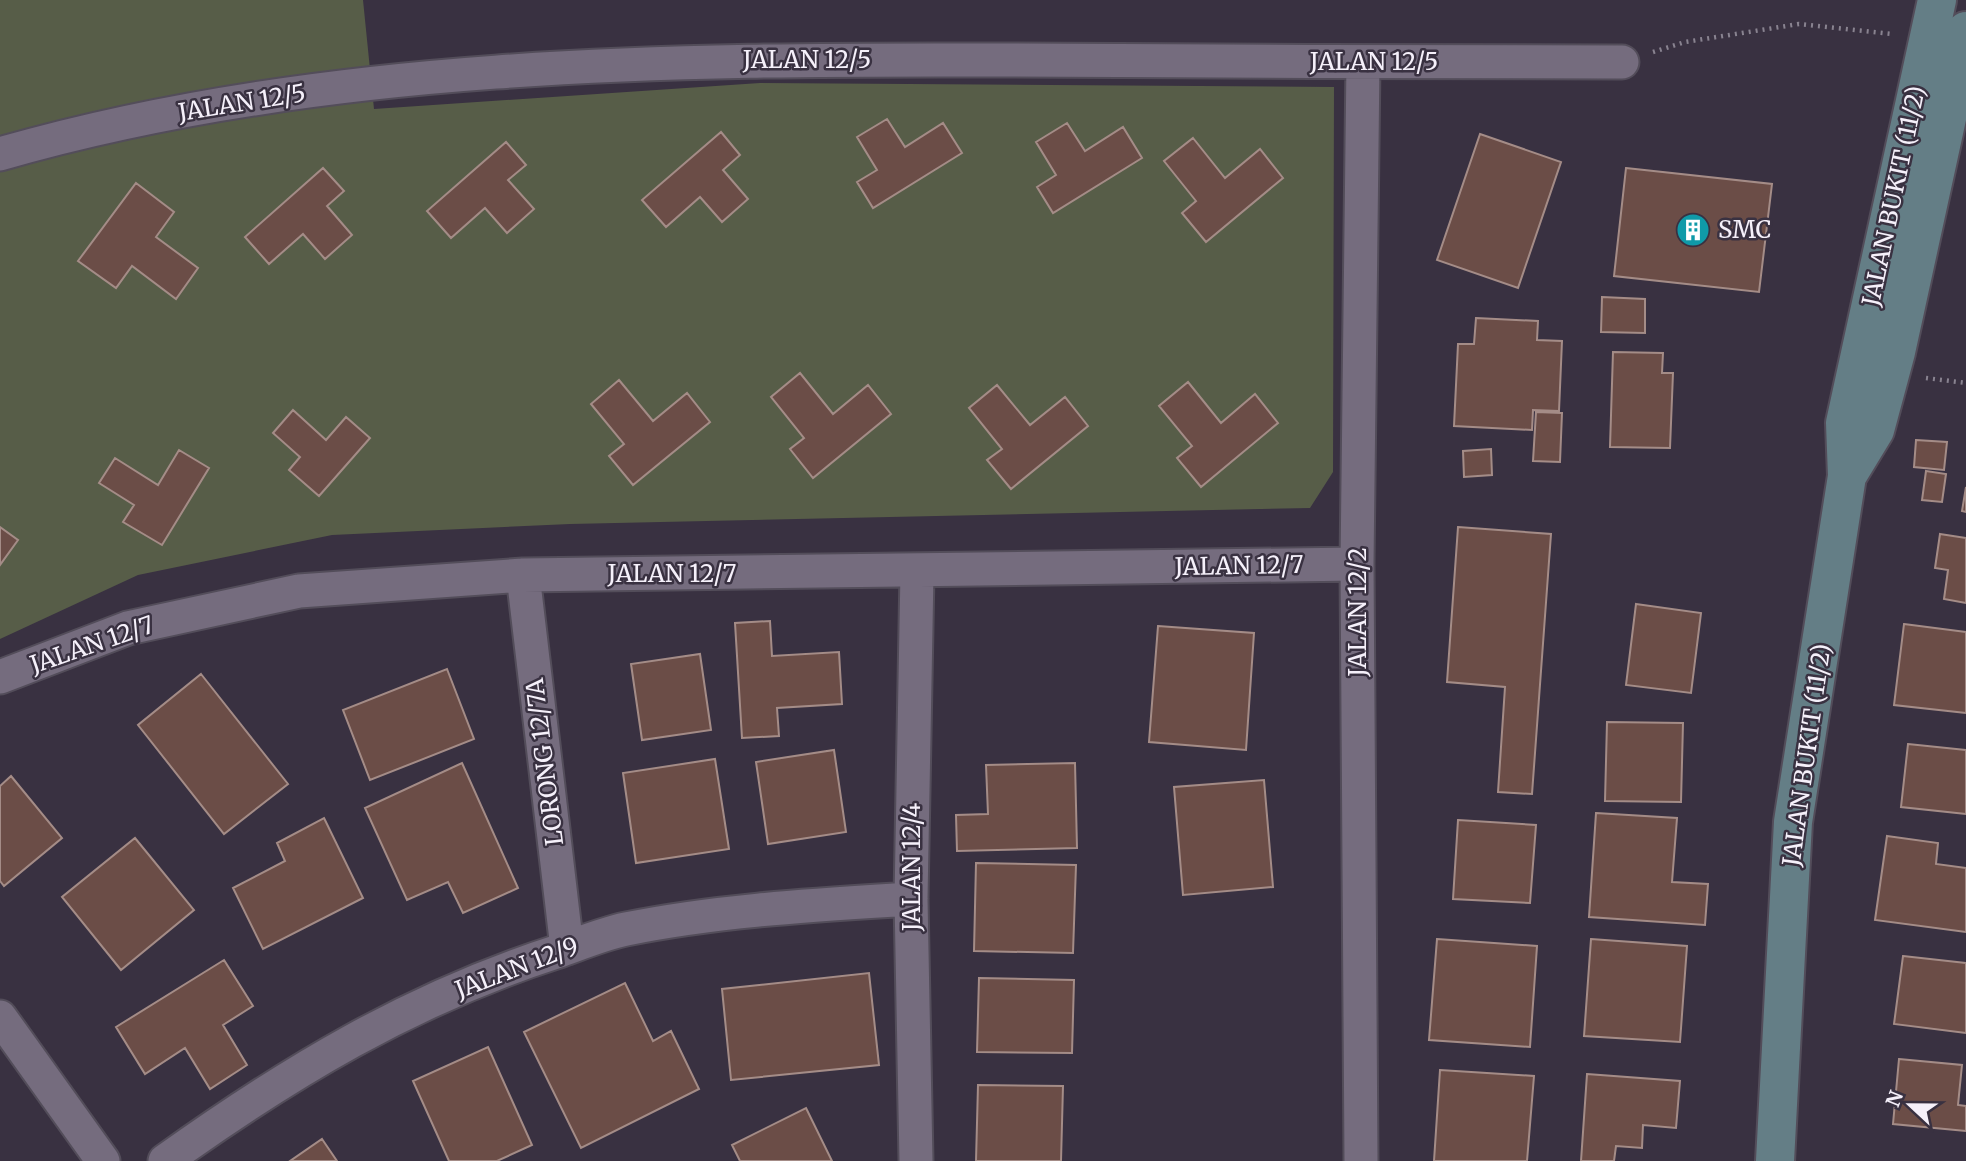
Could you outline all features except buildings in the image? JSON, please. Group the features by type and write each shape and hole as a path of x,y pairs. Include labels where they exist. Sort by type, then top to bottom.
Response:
{"street":[{"name":"JALAN BUKIT (11/2)","path":"1775,1161 1793,822 1847,476 1845,422 1937,0"},
{"name":"JALAN BUKIT (11/2)","path":"1847,476 1875,430 1966,31"},
{"name":"JALAN 12/5","path":"0,154 91,128 379,80 752,59 1622,62"},
{"name":"JALAN 12/2","path":"1362,1161 1357,564 1363,62"},
{"name":"JALAN 12/7","path":"0,677 128,628 299,591 523,575 917,572 1357,564"},
{"name":"JALAN 12/4","path":"916,1161 911,899 917,572"},
{"name":"LORONG 12/7A","path":"523,575 567,948"},
{"name":"JALAN 12/9","path":"164,1161 244,1104 350,1039 505,968 624,929 781,907 911,899"},
{"path":"0,1017 103,1161"}],"path":[{"path":"1622,62 1685,42 1799,24 1929,38"}],"green space":[{"path":"0,0 363,0 374,109 760,83 1334,87 1333,472 1310,508 570,524 332,535 138,575 0,639"}],"place":[{"name":"SMC","path":"1693,230"}]}
